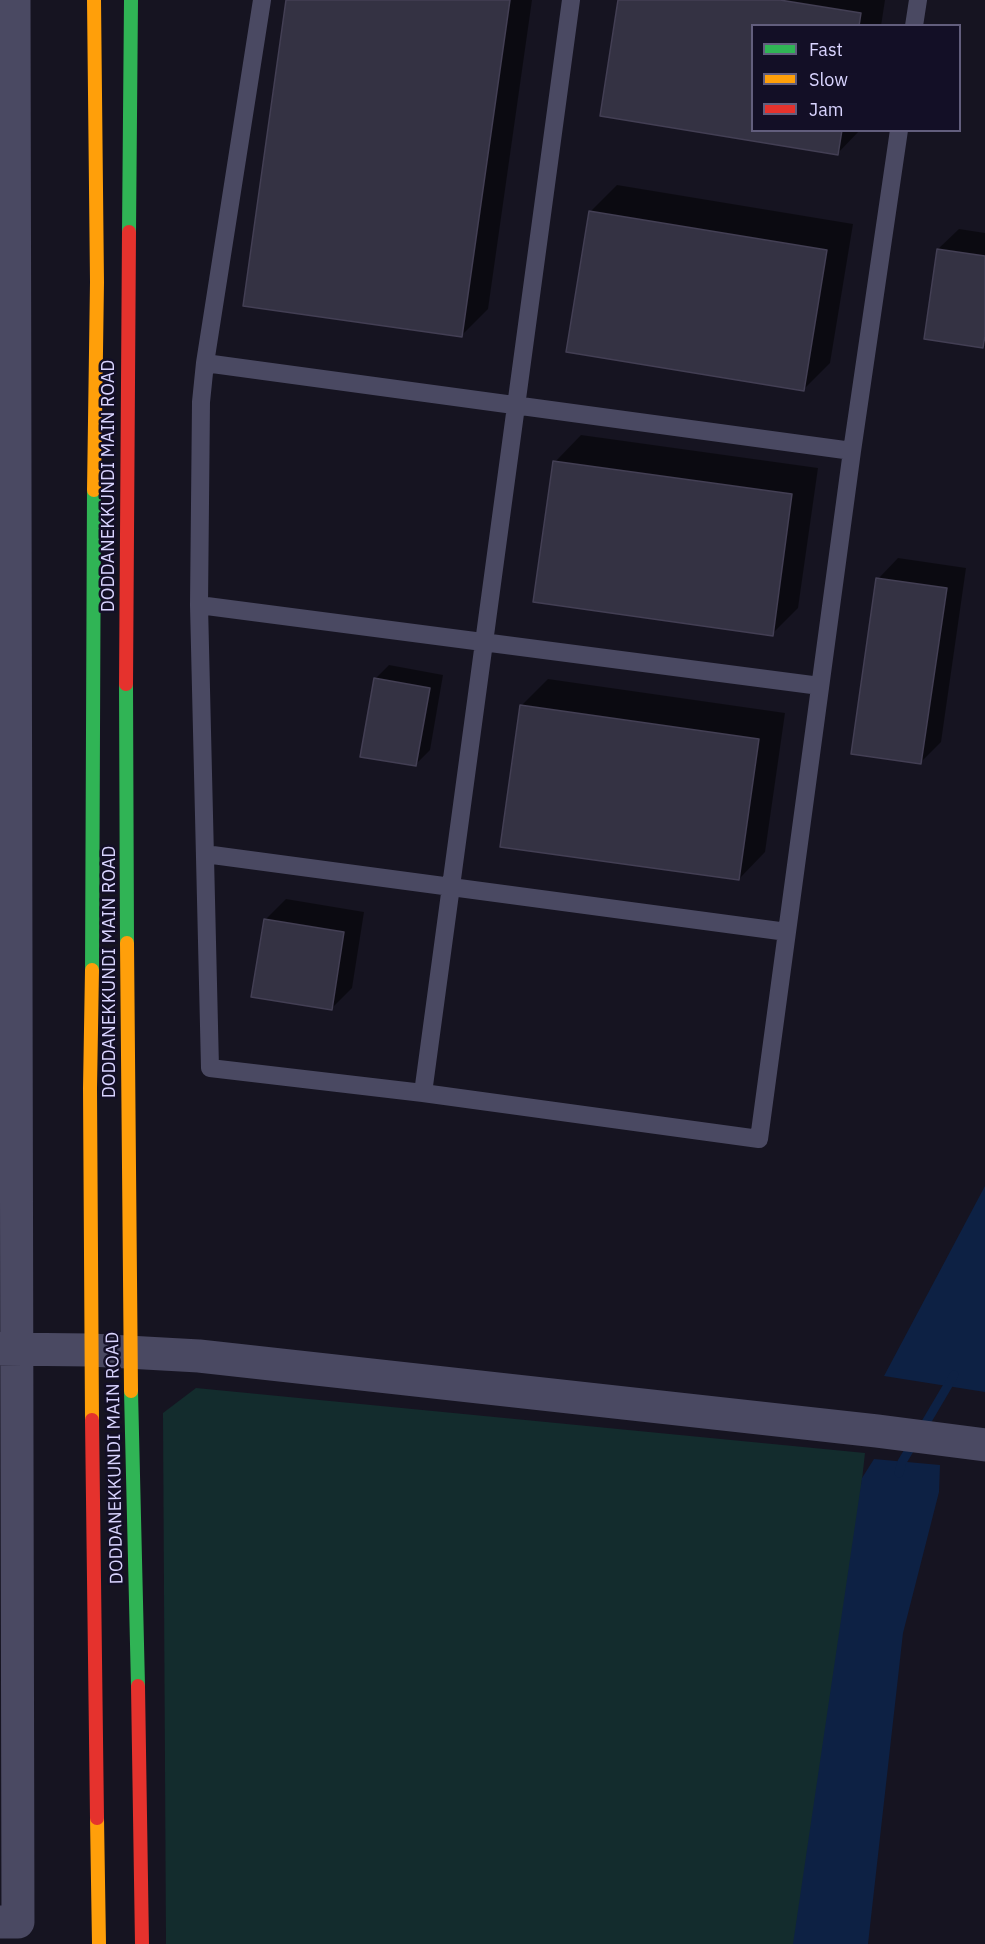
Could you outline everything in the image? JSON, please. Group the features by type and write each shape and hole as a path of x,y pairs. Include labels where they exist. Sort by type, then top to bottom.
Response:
{"street":[{"path":"12,1929 9,1718 7,179 14,0"},
{"name":"DODDANEKKUNDI MAIN ROAD","path":"94,0 97,282 90,1088 99,1944"},
{"name":"DODDANEKKUNDI MAIN ROAD","path":"131,0 126,624 130,1353 142,1944"},
{"path":"8,1349 91,1350 199,1356 977,1444"}],"lane":[{"path":"262,0 205,363 201,402 199,605 210,1068 423,1093 759,1139 852,452 899,132"},
{"path":"423,1093 571,0"},
{"path":"914,24 918,0"},
{"path":"205,363 852,452"},
{"path":"199,605 820,686"},
{"path":"205,854 787,933"}],"green space":[{"path":"196,1388 865,1453 810,1944 166,1944 163,1413"}],"water":[{"path":"985,1186 985,1392 884,1376"},
{"path":"874,1459 940,1465 939,1492 903,1633 868,1944 793,1944 862,1478"}],"building":[{"path":"286,0 510,0 462,337 243,306"},
{"path":"618,0 780,0 861,13 859,24 751,24 751,132 842,132 838,155 600,116"},
{"path":"589,211 827,250 804,391 566,352"},
{"path":"937,249 985,256 983,348 924,339"},
{"path":"553,461 792,494 773,636 533,602"},
{"path":"876,578 947,588 921,764 851,754"},
{"path":"374,678 430,688 416,766 360,757"},
{"path":"520,705 759,739 739,880 500,847"},
{"path":"264,919 344,932 332,1010 251,997"}],"waterway":[{"path":"921,1431 954,1375"},
{"path":"899,1473 902,1462 914,1442"}],"traffic: fast":[{"path":"129,232 131,0"},
{"path":"92,970 94,490"},
{"path":"126,684 127,943"},
{"path":"131,1391 138,1686"}],"traffic: slow":[{"path":"94,0 97,282 94,490"},
{"path":"127,943 131,1391"},
{"path":"92,970 90,1088 92,1420"},
{"path":"97,1818 99,1944"}],"traffic: jam":[{"path":"126,684 129,232"},
{"path":"92,1420 97,1818"},
{"path":"138,1686 142,1944"}]}
